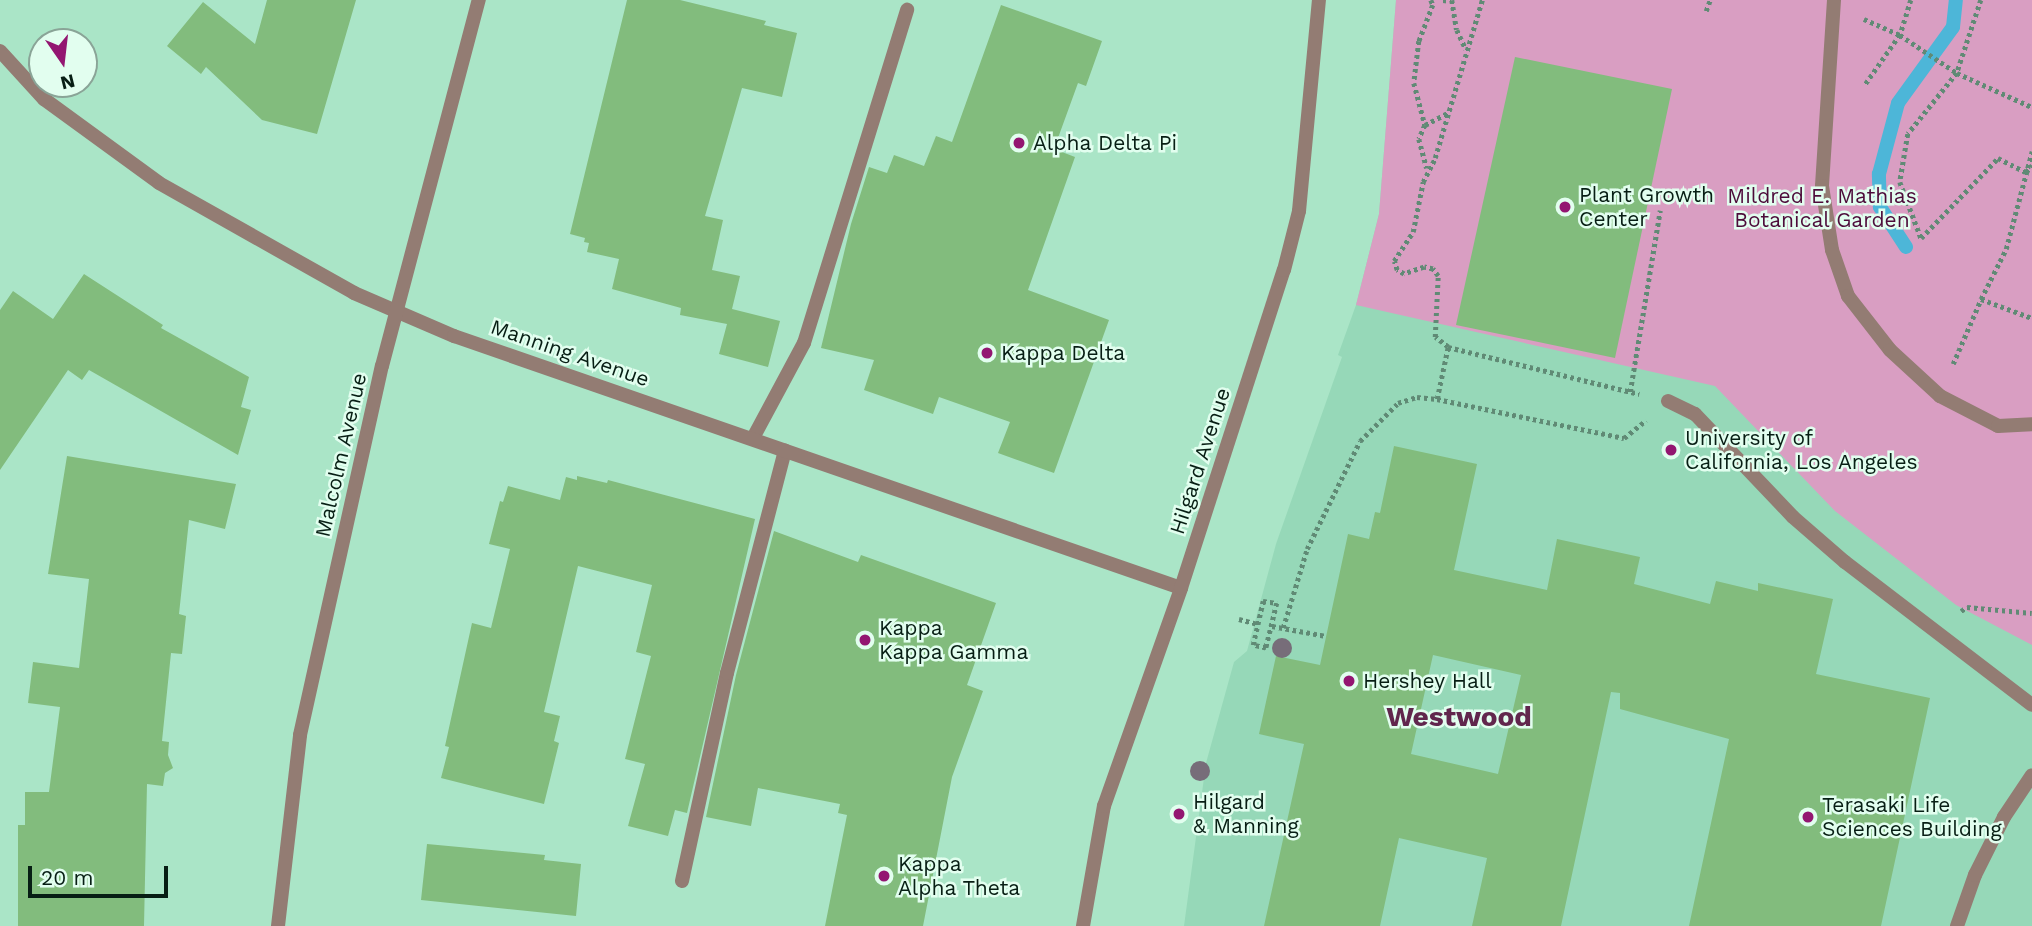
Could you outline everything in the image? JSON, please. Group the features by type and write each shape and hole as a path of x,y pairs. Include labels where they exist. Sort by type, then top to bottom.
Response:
{"street":[{"name":"Malcolm Avenue","path":"278,926 300,735 382,366 479,0"},
{"name":"Hilgard Avenue","path":"1083,926 1104,806 1181,588 1284,270 1299,211 1319,0"},
{"path":"1834,0 1822,186 1832,250 1848,296 1890,350 1940,396 1998,426 2032,424"},
{"path":"753,438 804,342 907,10"},
{"name":"Manning Avenue","path":"0,51 44,99 159,183 300,265 354,293 454,336 1181,588"},
{"path":"1668,401 1695,414 1793,517 1929,627 2032,705"},
{"path":"682,881 727,673 785,450"},
{"path":"1957,926 1975,875 2004,817 2032,775"}],"path":[{"path":"1427,168 1419,139 1425,125 1414,83 1419,41 1433,5 1431,0"},
{"path":"1443,0 1451,1 1467,51"},
{"path":"1482,0 1435,158 1427,168 1413,232 1395,261 1397,270 1404,274 1424,267 1433,269 1438,276 1435,337 1448,347 1668,401"},
{"path":"1706,11 1710,0"},
{"path":"1865,85 1900,35 1911,0"},
{"path":"1981,0 1957,73 1908,134 1899,182 1922,238 1998,158 2026,172"},
{"path":"1900,35 1957,73 2032,107"},
{"path":"1425,125 1449,113"},
{"path":"1940,396 1981,299 2006,249 2032,151"},
{"path":"2026,172 2032,165"},
{"path":"1630,392 1660,210"},
{"path":"1981,299 2032,318"},
{"path":"1437,399 1448,347"},
{"path":"1283,628 1307,549 1360,440 1398,403 1417,397 1437,399 1624,438 1668,401"},
{"path":"1263,601 1277,603 1266,648 1252,645 1258,624 1263,601"},
{"path":"1929,627 1967,607 2032,612"},
{"path":"1239,619 1258,624"},
{"path":"1272,626 1326,636"}],"shaded area":[{"name":"University of California, Los Angeles","path":"1396,0 2032,0 2032,926 1184,926 1206,763 1234,662 1247,651 1276,544 1342,357 1338,355 1356,305 1379,214"}],"green space":[{"name":"Mildred E. Mathias Botanical Garden","path":"1396,0 2032,0 2032,645 1956,605 1835,511 1715,386 1356,305 1379,214"}],"building":[{"path":"267,0 356,0 317,134 262,120 206,67 201,74 167,46 203,2 255,44"},
{"path":"627,0 680,0 766,21 764,25 797,33 782,97 742,88 705,216 723,220 712,270 740,276 732,309 780,321 768,367 719,354 727,324 680,315 681,308 612,289 619,259 587,252 589,243 584,242 585,238 570,234"},
{"path":"1001,5 1102,41 1086,86 1078,83 1054,149 1075,157 1028,290 1109,320 1054,473 998,453 1010,422 939,397 933,414 864,390 874,360 821,348 851,224 869,167 887,173 894,155 924,166 936,136 952,142"},
{"name":"Plant Growth Center","path":"1515,57 1672,89 1615,358 1456,325"},
{"path":"84,274 163,325 161,328 249,377 241,407 251,410 238,455 89,370 82,380 68,370 0,470 0,310 13,291 53,319"},
{"name":"Hershey Hall","path":"1394,446 1477,464 1454,570 1547,590 1557,539 1640,557 1634,584 1710,604 1716,581 1758,591 1758,583 1833,599 1816,674 1930,698 1881,926 1689,926 1729,739 1620,709 1620,693 1611,692 1561,926 1472,926 1487,858 1399,838 1380,926 1264,926 1304,744 1259,734 1276,656 1320,665 1348,534 1369,539 1375,512 1380,513","holes":["1433,655 1521,675 1498,774 1411,754"]},
{"path":"67,456 236,484 225,529 189,520 179,614 186,616 182,654 171,653 162,741 169,742 168,755 173,768 165,773 163,786 147,784 144,926 18,926 18,825 25,825 25,792 49,792 60,707 28,703 33,662 79,668 89,579 48,574"},
{"path":"577,476 607,483 608,480 755,519 687,813 675,810 668,836 628,826 645,764 625,759 651,656 636,652 652,585 578,566 544,712 560,716 554,741 559,743 544,804 441,778 449,747 445,746 472,623 491,628 510,549 489,544 500,501 503,502 508,486 560,500 566,477 577,480"},
{"path":"774,531 858,562 861,555 996,603 967,685 983,691 952,777 923,926 825,926 847,815 838,813 840,804 758,788 751,826 706,817 736,675"},
{"path":"427,844 545,855 544,860 581,864 576,916 421,900"}],"waterway":[{"path":"1906,247 1880,207 1879,174 1898,103 1953,27 1956,0"}],"place":[{"name":"Alpha Delta Pi","path":"1019,143"},
{"name":"Plant Growth Center","path":"1565,207"},
{"name":"Kappa Delta","path":"987,353"},
{"name":"University of California, Los Angeles","path":"1671,450"},
{"name":"Kappa Kappa Gamma","path":"865,640"},
{"name":"Hershey Hall","path":"1349,681"},
{"name":"Hilgard & Manning","path":"1179,814"},
{"name":"Terasaki Life Sciences Building","path":"1808,817"},
{"name":"Kappa Alpha Theta","path":"884,876"}],"district":[{"name":"Westwood","path":"1459,717"}]}
